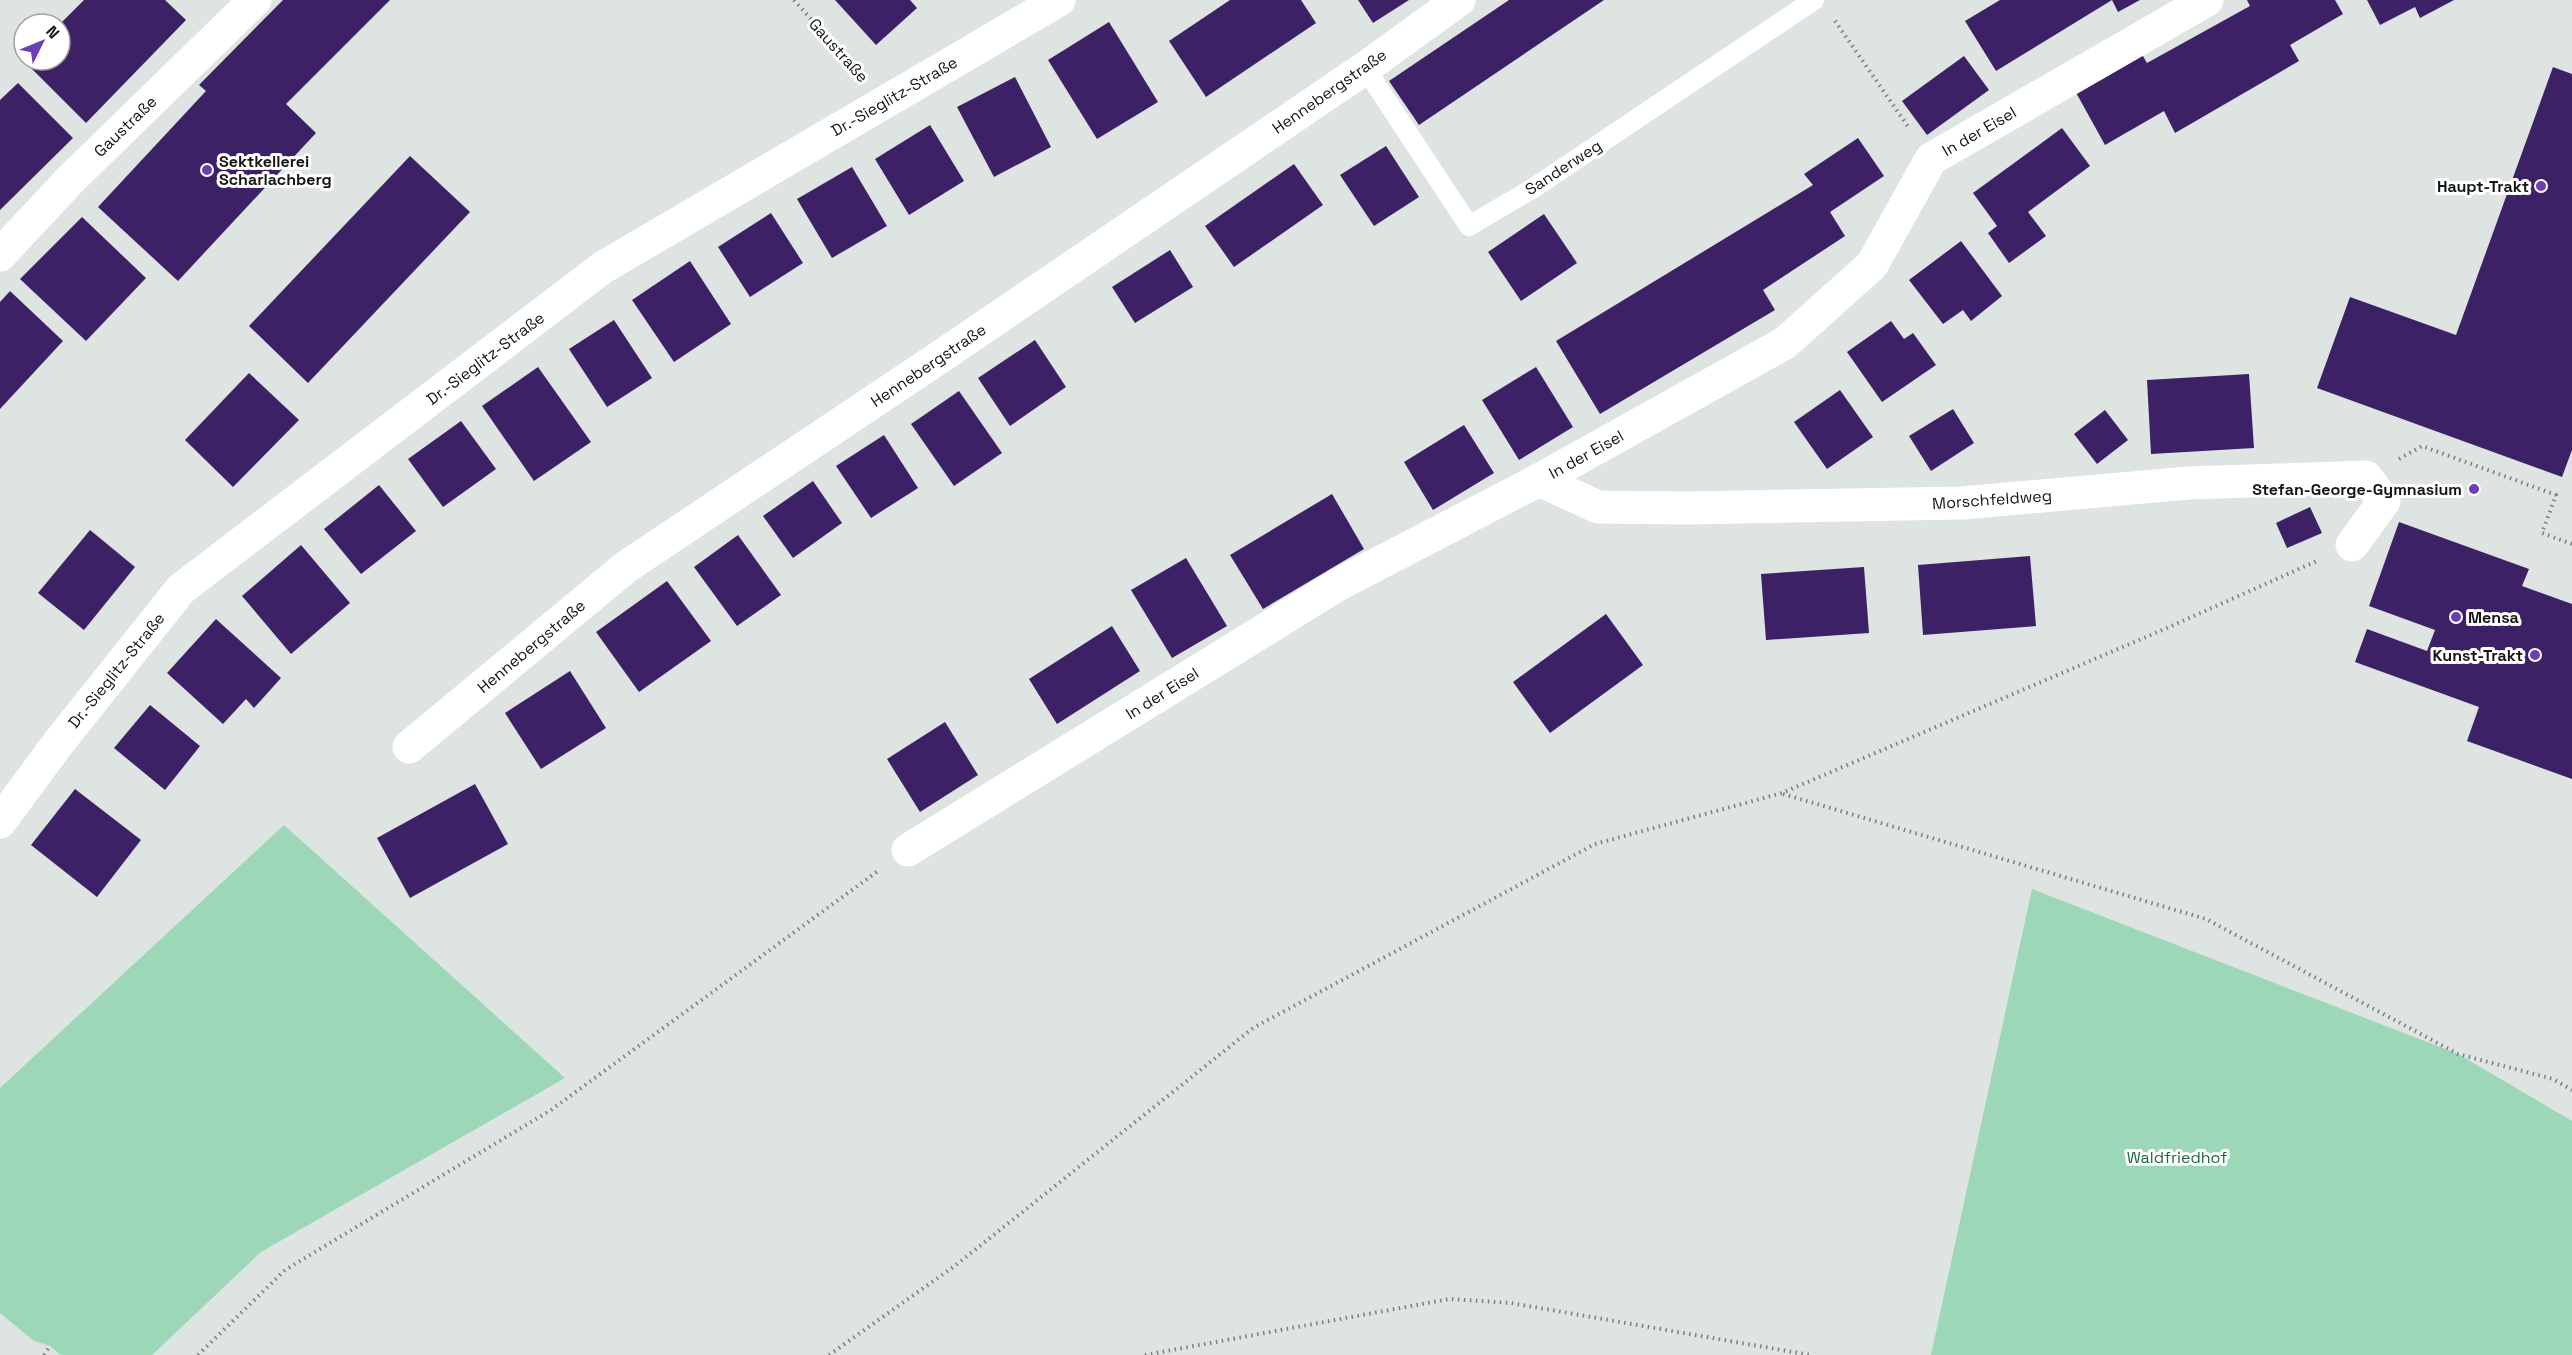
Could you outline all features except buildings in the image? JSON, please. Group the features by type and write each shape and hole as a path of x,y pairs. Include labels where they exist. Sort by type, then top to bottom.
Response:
{"street":[{"name":"Gaustraße","path":"0,255 70,180 255,0"},
{"name":"Dr.-Sieglitz-Straße","path":"0,822 56,746 181,590 603,268 1059,0"},
{"name":"Hennebergstraße","path":"409,747 626,567 1365,68 1459,0"},
{"name":"In der Eisel","path":"908,849 1339,584 1539,480 1785,343 1872,265 1931,159 2207,0"},
{"name":"Morschfeldweg","path":"1539,480 1598,507 1688,508 1962,503 2189,483 2366,477"},
{"path":"2352,545 2384,501 2366,477"}],"lane":[{"name":"Sanderweg","path":"1365,68 1469,226 1532,189 1814,0"}],"path":[{"name":"Gaustraße","path":"794,0 884,101"},
{"path":"1834,20 1931,159"},
{"path":"2366,477 2422,446 2556,495 2542,533 2572,544"},
{"path":"829,1355 957,1265 1253,1028 1595,844 1782,793 2156,633 2352,545"},
{"path":"1782,793 2206,919 2458,1054 2553,1078 2572,1090"},
{"path":"198,1355 285,1269 551,1110 908,849"},
{"path":"1144,1355 1449,1299 1512,1303 1810,1355"},
{"path":"45,1355 50,1347"}],"green space":[{"path":"284,825 565,1078 261,1252 152,1355 61,1355 50,1346 34,1341 0,1313 0,1088"},
{"name":"Waldfriedhof","path":"2032,889 2458,1054 2572,1121 2572,1355 1931,1355"}],"place":[{"name":"Sektkellerei Scharlachberg","path":"207,170"},
{"name":"Haupt-Trakt","path":"2541,186"},
{"name":"Stefan-George-Gymnasium","path":"2474,489"},
{"name":"Mensa","path":"2456,617"},
{"name":"Kunst-Trakt","path":"2535,655"}]}
